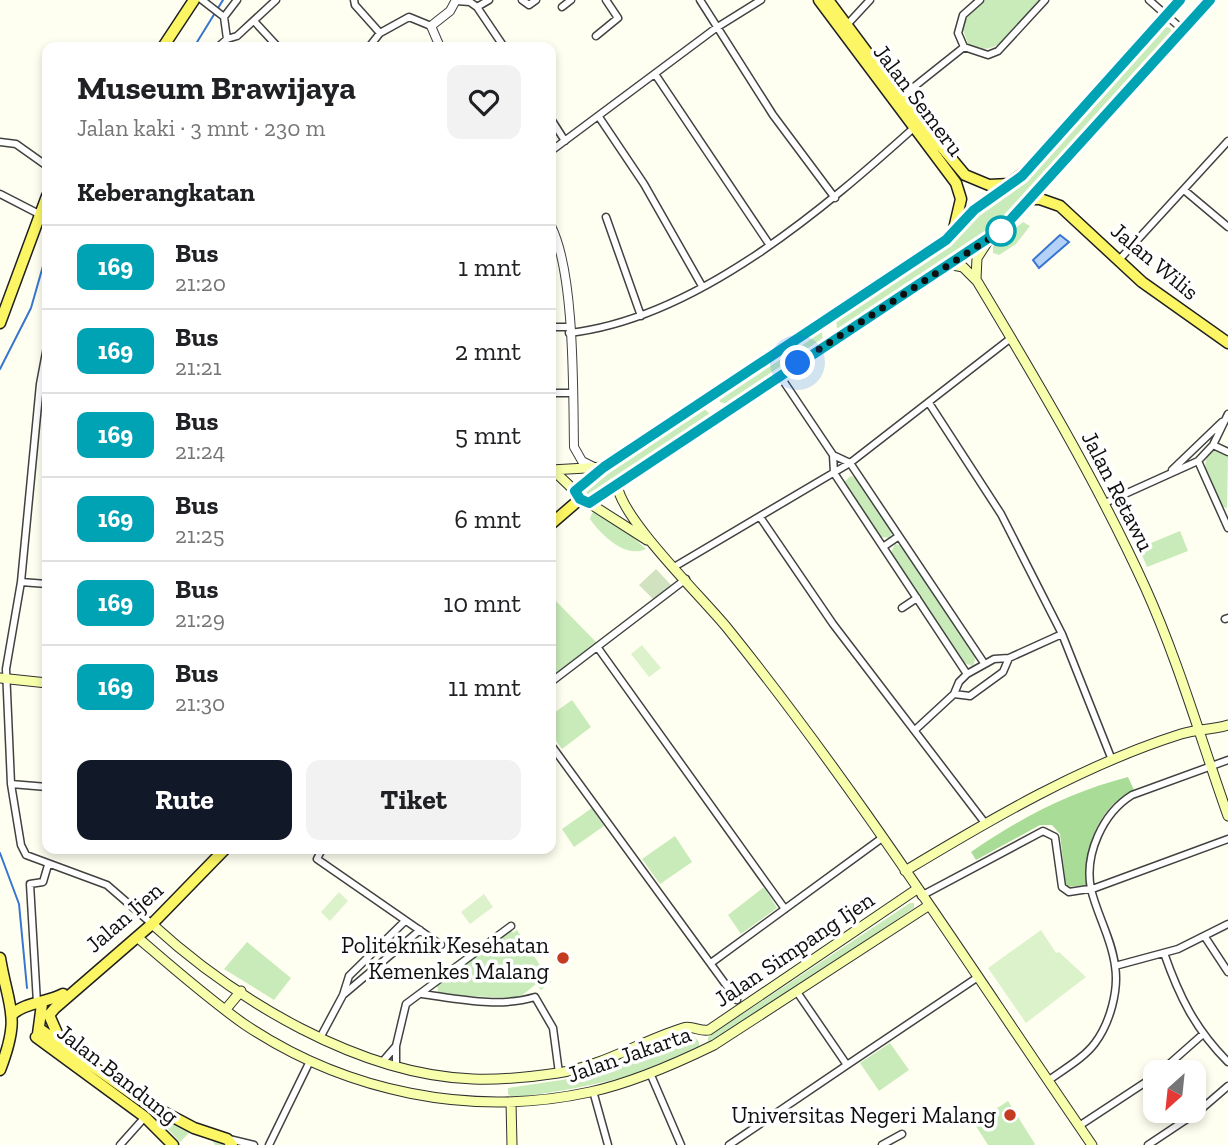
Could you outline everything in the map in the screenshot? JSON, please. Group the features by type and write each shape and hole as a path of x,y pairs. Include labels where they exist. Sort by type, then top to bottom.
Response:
{"main road":[{"path":"166,42 194,0"},
{"name":"Jalan Semeru","path":"819,0 917,125 960,190 960,209 953,233"},
{"name":"Jalan Semeru","path":"828,0 844,29"},
{"path":"581,498 599,467 823,322 953,233 974,210 1012,184 1180,0"},
{"path":"556,520 581,498 617,483 1006,226 1210,0"},
{"name":"Jalan Semeru","path":"917,125 971,179 989,185 1012,184"},
{"name":"Jalan Wilis","path":"1047,179 1047,190 1060,206 1119,260 1168,302 1228,343"},
{"name":"Jalan Wilis","path":"1031,199 1041,199 1060,206"},
{"path":"0,323 42,209"},
{"path":"38,219 42,224"},
{"path":"977,281 977,258 989,239"},
{"name":"Jalan Retawu","path":"948,264 963,267 977,281 1045,392 1105,503 1158,618 1228,816"},
{"path":"823,322 835,339"},
{"path":"707,398 718,416"},
{"path":"556,470 599,467"},
{"path":"556,474 581,498 657,548"},
{"path":"617,483 624,504 657,548 686,579 781,696 905,871 1091,1145"},
{"path":"3,678 42,682"},
{"path":"905,871 985,823 1112,760 1184,732 1228,725"},
{"name":"Jalan Ijen","path":"60,1041 49,1015 78,985 152,924 220,854"},
{"name":"Jalan Simpang Ijen","path":"152,924 196,961 320,1038 396,1065 439,1075 473,1079 559,1073 593,1064 683,1028 703,1031 716,1026 919,892"},
{"name":"Jalan Jakarta","path":"136,937 254,1030 310,1061 407,1094 511,1102 593,1091 650,1073 708,1048 928,906"},
{"path":"0,958 2,978 13,1014 13,1028 0,1070"},
{"name":"Jalan Ijen","path":"13,1014 19,1008 39,1004 78,985"},
{"path":"226,1009 241,991"},
{"path":"13,1028 19,1034 38,1032 39,1004"},
{"path":"696,1030 708,1048"},
{"name":"Jalan Bandung","path":"38,1032 60,1041 139,1100 192,1127 230,1142"},
{"name":"Jalan Bandung","path":"38,1032 145,1117 173,1145"},
{"path":"511,1102 512,1145"}],"street":[{"path":"202,0 219,14 227,30 226,42"},
{"path":"219,14 237,0"},
{"path":"226,42 276,0"},
{"path":"354,0 355,5 380,33"},
{"path":"477,6 489,0"},
{"path":"522,0 529,5 537,0"},
{"path":"562,7 571,0"},
{"path":"596,36 618,18 606,0"},
{"path":"700,0 773,115 835,198"},
{"path":"556,147 716,28 761,0"},
{"path":"844,29 870,0"},
{"path":"980,0 960,20 958,33 964,47 979,54 998,51 1045,0"},
{"path":"1149,0 1183,30"},
{"path":"431,26 450,11 456,1 470,2 477,6 501,42"},
{"path":"373,42 380,33 409,17 431,26 438,42"},
{"path":"254,21 273,42"},
{"path":"898,100 964,47"},
{"path":"655,74 769,244"},
{"path":"598,117 644,184 702,286"},
{"path":"556,328 569,330 612,326 640,316 702,286 835,198 917,125"},
{"path":"556,127 565,141"},
{"path":"1119,260 1228,141"},
{"path":"0,142 16,144 42,162"},
{"path":"1184,190 1228,227"},
{"path":"0,194 38,219"},
{"path":"606,217 640,316"},
{"path":"556,240 561,253 569,330 573,447 582,461 599,467"},
{"path":"556,252 561,253"},
{"path":"674,567 850,463 1011,338"},
{"path":"42,373 21,582 3,678 11,784 23,851 31,858 107,885 152,924"},
{"path":"779,376 833,455 850,463 984,663"},
{"path":"556,393 572,393"},
{"path":"929,402 1000,514 1062,634 1112,760"},
{"path":"1168,474 1226,417"},
{"path":"1105,503 1198,461 1213,445 1226,417"},
{"path":"1213,445 1228,452"},
{"path":"833,455 834,473 967,674"},
{"path":"1198,461 1225,514 1228,528"},
{"path":"760,517 833,624 985,823"},
{"path":"883,547 900,536"},
{"path":"556,678 686,579"},
{"path":"21,582 42,584"},
{"path":"902,608 917,598"},
{"path":"915,730 954,694 959,682 967,674 984,663 1001,657 1009,658 1062,634"},
{"path":"598,648 785,909"},
{"path":"954,694 970,696 1003,672 1009,658"},
{"path":"556,752 737,1000"},
{"path":"1049,1080 1095,1043 1110,1012 1115,966 1091,889 1091,871 1098,836 1118,804 1143,790 1228,761"},
{"path":"11,784 42,787"},
{"path":"919,892 1044,831 1055,837 1063,889 1069,892 1091,889 1228,839"},
{"path":"711,963 882,838"},
{"path":"320,854 317,859 441,945"},
{"path":"39,1004 30,884 43,883 48,864"},
{"path":"343,995 344,985 355,970 405,921"},
{"path":"1115,966 1164,953 1205,937 1228,924"},
{"path":"396,1065 396,1046 403,1007 511,926"},
{"path":"320,1038 343,995 420,930"},
{"path":"1205,937 1228,972"},
{"path":"1164,953 1180,998 1202,1035 1228,1062"},
{"path":"355,970 363,978"},
{"path":"729,1145 978,977"},
{"path":"797,992 847,1065"},
{"path":"422,994 484,1002 510,1002 535,997 553,1028 559,1073"},
{"path":"1173,1060 1202,1035"},
{"path":"383,1060 396,1046"},
{"path":"269,1145 310,1061"},
{"path":"650,1073 681,1145"},
{"path":"1079,1126 1143,1083"},
{"path":"1148,1145 1199,1111 1228,1086"},
{"path":"593,1091 608,1145"},
{"path":"120,1145 145,1117"},
{"path":"882,1145 902,1134"},
{"name":"Jalan Bandung","path":"230,1142 254,1145"}],"green space":[{"path":"985,0 1041,0 1008,37 999,44 979,49 968,44 962,27 966,16"},
{"path":"1163,26 1170,28 1173,34 1009,219 843,329 837,328 836,319 961,231 981,211 1022,179"},
{"path":"1023,222 1030,226 1016,244 999,255 993,253 993,246"},
{"path":"817,331 822,333 823,341 730,405 720,402 719,396"},
{"path":"702,407 709,413 708,418 590,497 584,490 606,469"},
{"path":"1216,450 1228,456 1227,508 1222,507 1207,476 1206,461"},
{"path":"851,476 857,478 892,530 890,538 881,537 846,485 845,481"},
{"path":"596,512 623,528 646,549 630,551 615,544 590,519 592,513"},
{"path":"1180,531 1188,551 1147,567 1139,548"},
{"path":"895,544 902,546 976,656 973,666 964,663 891,553"},
{"path":"656,569 671,585 654,600 639,585"},
{"path":"556,601 597,643 556,674"},
{"path":"642,645 661,668 649,677 631,654"},
{"path":"572,700 591,727 562,749 556,741 556,711"},
{"path":"1128,777 1134,790 1111,806 1091,843 1086,871 1087,885 1066,887 1060,834 1052,825 1040,825 976,860 971,852 1046,807 1086,790"},
{"path":"592,808 604,826 574,847 562,829"},
{"path":"675,836 692,862 660,884 642,859"},
{"path":"764,887 777,908 741,934 728,915"},
{"path":"339,892 348,901 330,921 321,912"},
{"path":"484,894 493,907 470,924 461,912"},
{"path":"910,903 914,903 914,908 740,1025 708,1042 708,1037"},
{"path":"511,929 513,933 517,930 551,982 541,990 536,984 519,998 463,996 438,992 437,985"},
{"path":"1041,930 1056,953 1059,952 1086,977 1026,1023 988,968"},
{"path":"247,942 291,978 274,1000 224,969"},
{"path":"694,1036 699,1047 632,1075 536,1095 512,1098 508,1094 508,1088 588,1076"},
{"path":"890,1043 909,1070 879,1091 860,1063"},
{"path":"1008,1101 1034,1145 988,1145 974,1123"},
{"path":"154,1114 224,1145 215,1145 212,1140 190,1132 180,1142"}],"water":[{"path":"1060,235 1069,242 1039,268 1033,260"}],"waterway":[{"path":"197,42 223,0"},
{"path":"0,369 31,308 42,270"},
{"path":"0,853 19,904 27,988"}],"bus line":[{"name":"169","path":"1180,0 1022,176 974,210 946,240 604,467 575,491 576,495 589,503 1002,229 1210,0"}],"place":[{"name":"Politeknik Kesehatan Kemenkes Malang","path":"563,958"},
{"name":"Universitas Negeri Malang","path":"1010,1115"}],"route":[{"path":"798,363 1001,231"}]}
